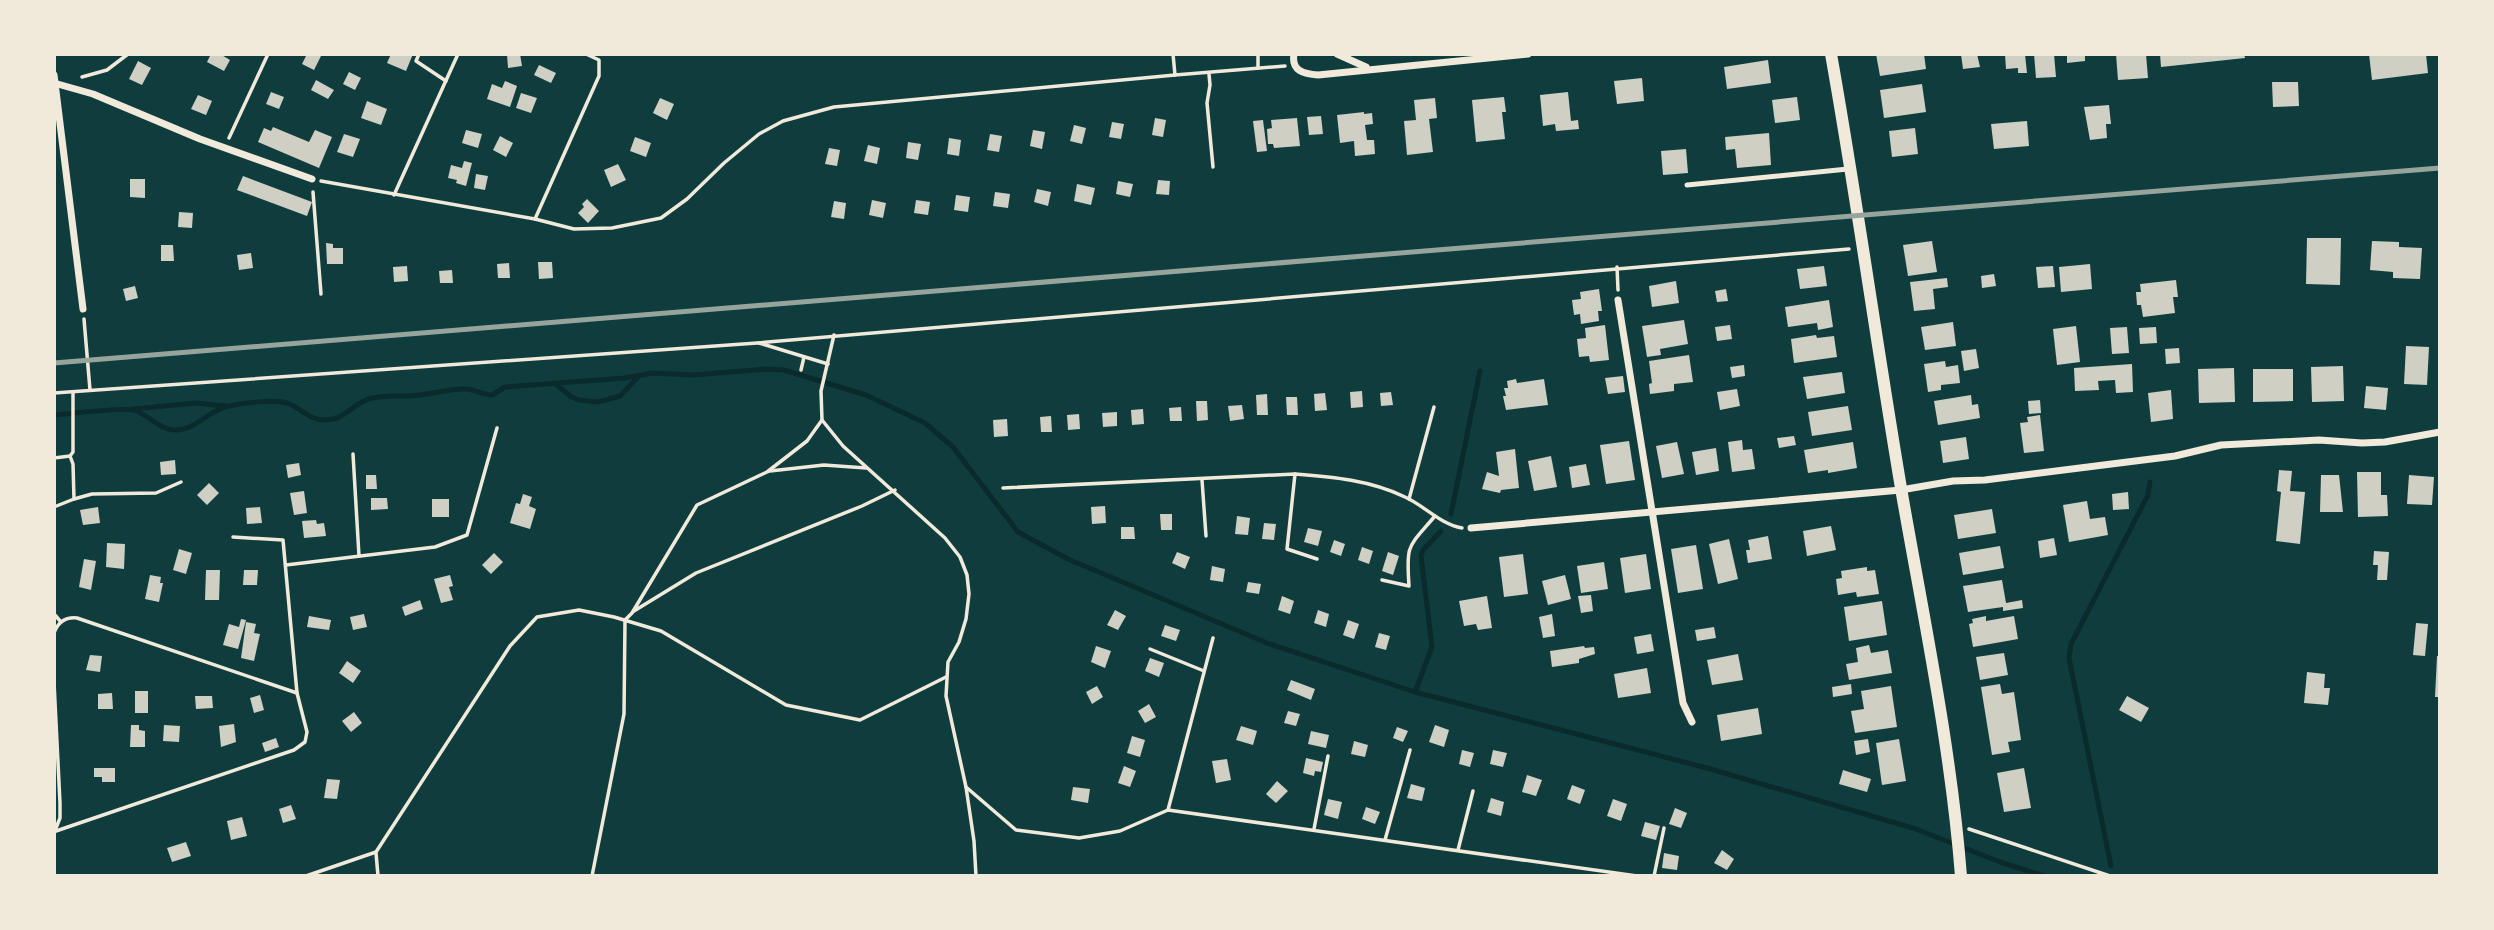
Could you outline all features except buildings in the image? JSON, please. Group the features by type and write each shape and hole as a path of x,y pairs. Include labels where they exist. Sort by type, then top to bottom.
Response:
{"street":[{"path":"1294,54 1294,65 1301,72 1318,75 1528,54"},
{"path":"1337,54 1370,68"},
{"path":"1831,54 1852,168 1901,491 1958,830 1961,874"},
{"path":"83,309 55,81 312,179"},
{"path":"1618,300 1683,703 1692,722"},
{"path":"1471,528 1901,491 1953,481 1985,480 2175,456 2221,445 2319,440 2373,442 2440,432"}],"lane":[{"path":"1687,186 1852,168"}],"path":[{"path":"82,77 107,70 128,54"},
{"path":"225,148 268,54"},
{"path":"419,54 416,61 446,81"},
{"path":"394,195 458,54"},
{"path":"535,219 599,76 599,60 586,54"},
{"path":"1173,54 1175,75"},
{"path":"1258,54 1258,68"},
{"path":"321,294 312,179 535,219 574,229 612,229 661,218 687,199 759,134 783,121 834,107 1294,65"},
{"path":"1209,74 1207,103 1213,167"},
{"path":"54,393 757,343 1863,247"},
{"path":"1617,267 1618,300"},
{"path":"84,319 90,390"},
{"path":"834,335 821,391 822,420 843,446 895,490 945,538 960,556 967,575 969,594 966,619 959,642 948,662 946,696 966,787 976,876"},
{"path":"757,343 828,363"},
{"path":"802,370 804,357"},
{"path":"70,456 73,452 73,392"},
{"path":"1409,499 1434,407"},
{"path":"632,613 697,505 767,472 807,441 822,420"},
{"path":"286,565 435,547 467,535 498,428"},
{"path":"353,454 359,556"},
{"path":"54,458 70,456"},
{"path":"70,456 73,464 74,499"},
{"path":"767,472 824,466 867,468"},
{"path":"1295,474 1287,549 1317,559"},
{"path":"1003,488 1295,474 1342,478 1373,485 1409,499 1451,526 1471,528"},
{"path":"1202,480 1206,536"},
{"path":"54,507 92,494 156,493 181,482"},
{"path":"592,876 624,714 625,620 696,572 862,506 895,490"},
{"path":"1382,580 1409,586 1409,547 1435,516"},
{"path":"55,832 294,750 305,742 307,732 297,693 283,540 233,537"},
{"path":"378,876 376,852 510,646 537,617 579,610 661,631 786,705 860,720 946,677"},
{"path":"54,614 61,622"},
{"path":"54,633 61,622 77,618 297,693"},
{"path":"1168,810 1213,638"},
{"path":"1150,649 1205,671"},
{"path":"54,681 60,803 60,818 55,832"},
{"path":"1385,840 1410,750"},
{"path":"1314,829 1328,757"},
{"path":"966,787 1016,830 1079,838 1120,831 1168,810 1637,876"},
{"path":"1458,850 1473,791"},
{"path":"1654,876 1664,828"},
{"path":"1958,830 2110,876"},
{"path":"306,876 376,852"}],"waterway":[{"path":"54,415 128,409 144,415 164,428 176,430 190,427 222,408 250,403 287,403 314,418 325,420 339,417 365,400 378,397 461,389 492,395 505,387 625,378 652,373 693,375 784,370 866,395 925,423 953,447 1018,532 1068,559 1267,643 1415,692 1707,768 1916,829 2044,876"},
{"path":"1451,514 1480,371"},
{"path":"557,385 579,400 598,402 620,396 638,377"},
{"path":"133,409 196,403 225,406"},
{"path":"2111,866 2069,658 2071,644 2148,495 2150,482"},
{"path":"1415,692 1432,647 1421,556 1423,550 1441,531"}],"railway":[{"path":"54,363 2440,168"}]}
